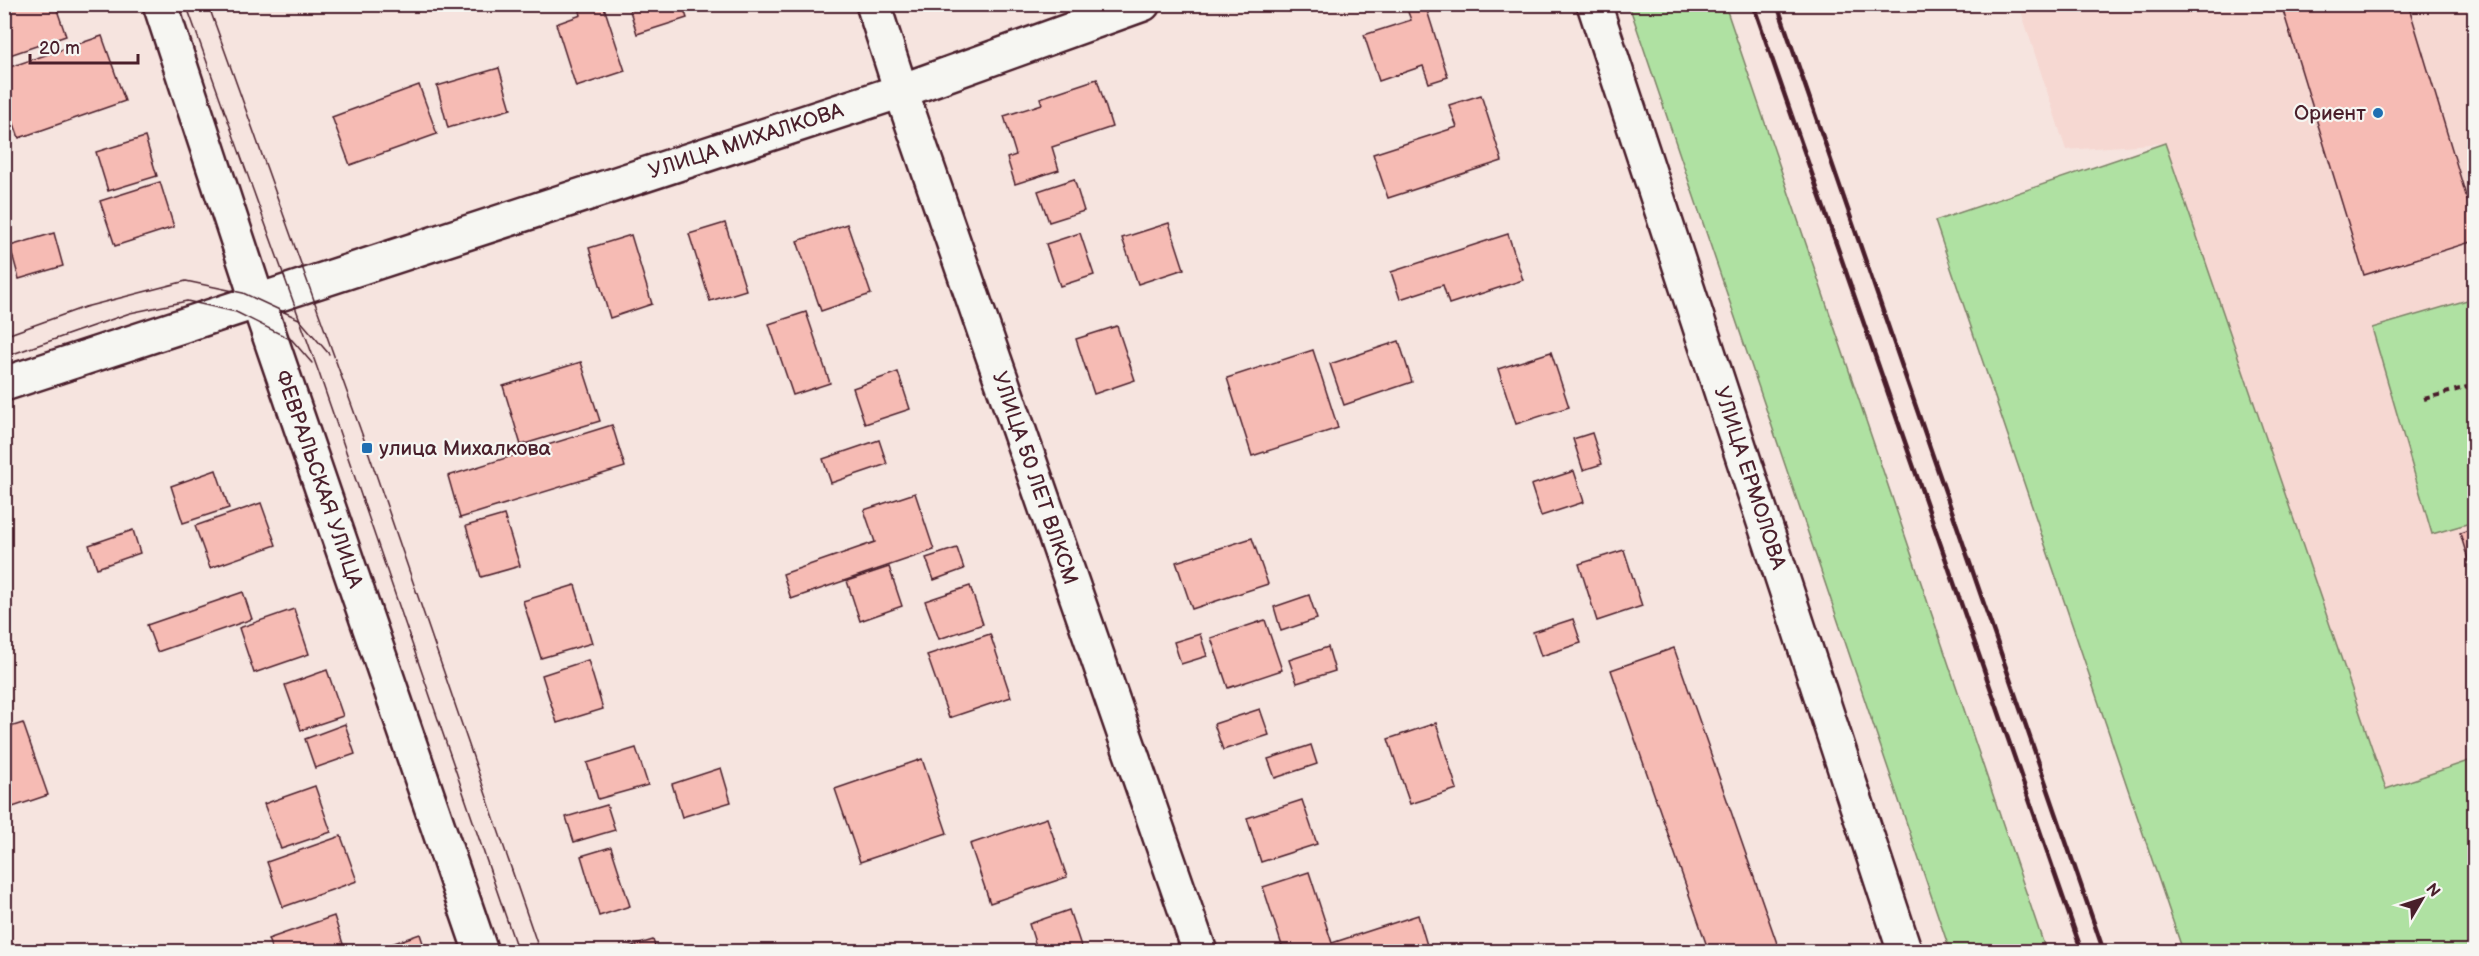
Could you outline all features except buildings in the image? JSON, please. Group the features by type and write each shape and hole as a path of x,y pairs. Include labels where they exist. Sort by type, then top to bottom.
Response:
{"street":[{"name":"ФЕВРАЛЬСКАЯ УЛИЦА","path":"160,4 257,299 481,951"},
{"name":"УЛИЦА 50 ЛЕТ ВЛКСМ","path":"873,4 901,91 1200,951"},
{"name":"УЛИЦА МИХАЛКОВА","path":"4,384 257,299 901,91 1143,4"},
{"name":"УЛИЦА ЕРМОЛОВА","path":"1594,4 1905,951"}],"path":[{"path":"2424,399 2475,386"}],"shaded area":[{"path":"2019,5 2474,5 2474,759 2386,789 2165,143 2066,150"}],"green space":[{"path":"1629,5 1725,5 2046,951 1950,951"},
{"path":"2165,143 2386,789 2474,759 2474,951 2183,951 1935,221"},
{"path":"2474,298 2474,522 2432,534 2372,328"}],"tram line":[{"path":"186,4 319,373 518,952"},
{"path":"208,4 367,448 540,952"},
{"path":"4,336 85,307 186,281 243,293 299,319 329,354"},
{"path":"4,357 130,313 187,301 236,312 292,340 312,363"}],"railway":[{"path":"1753,4 2082,952"},
{"path":"1777,4 2104,952"}],"place":[{"name":"Ориент","path":"2378,113"},
{"name":"улица Михалкова","path":"367,448"}]}
